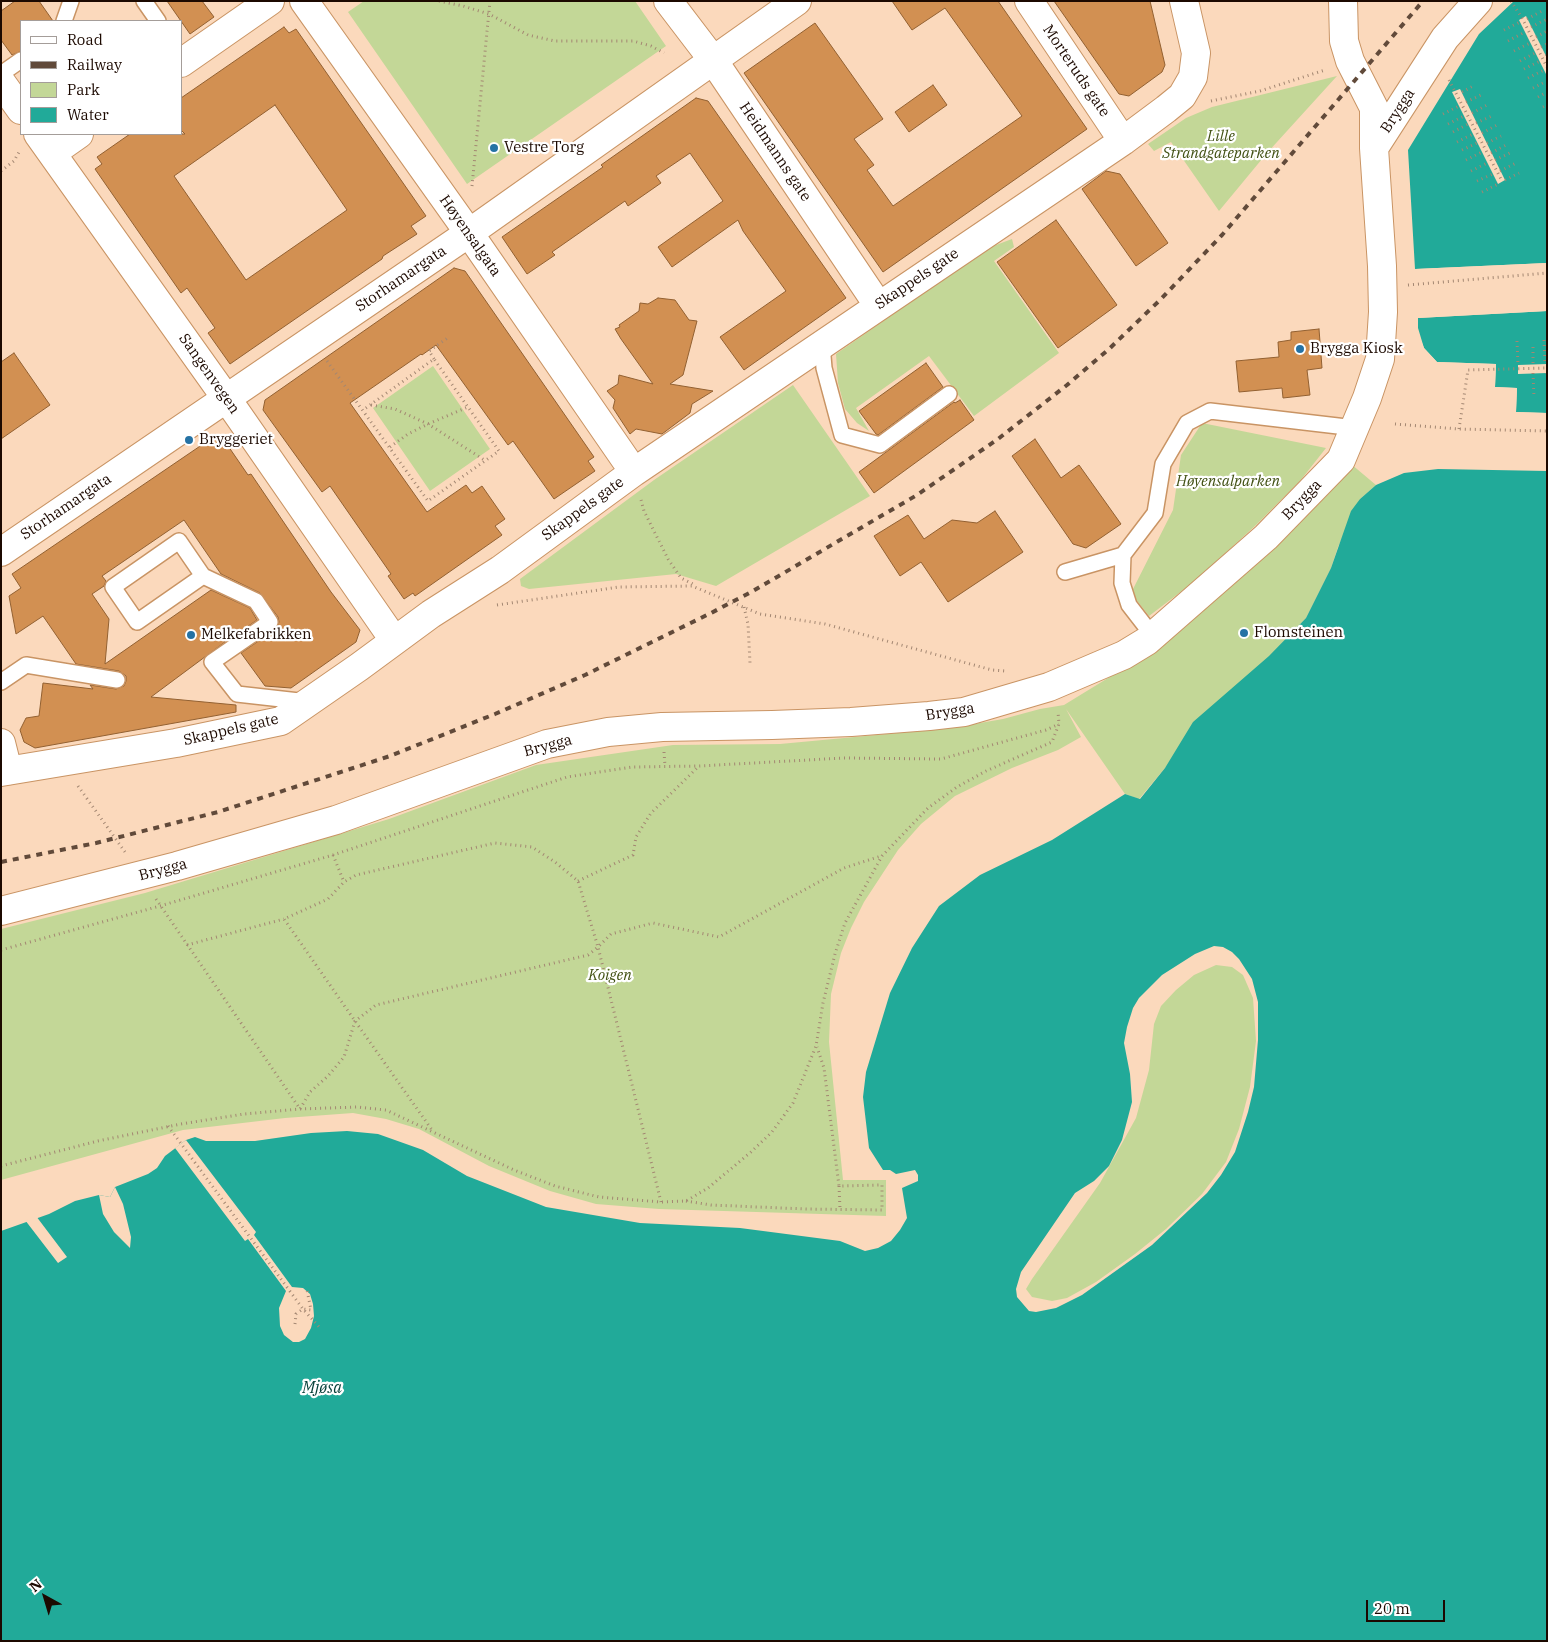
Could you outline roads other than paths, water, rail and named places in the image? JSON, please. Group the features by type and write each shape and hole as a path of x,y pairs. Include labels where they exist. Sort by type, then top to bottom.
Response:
{"street":[{"path":"183,59 270,1"},
{"name":"Høyensalgata","path":"304,1 389,109 469,233 634,472"},
{"name":"Heidmanns gate","path":"668,1 713,60 878,305"},
{"name":"Storhamargata","path":"1,552 469,233 797,1"},
{"name":"Morteruds gate","path":"1029,1 1123,141"},
{"name":"Skappels gate","path":"5,771 176,743 280,721 431,614 500,570 634,472 878,305 1123,141 1182,96 1193,77 1196,53 1184,1"},
{"path":"1343,1 1344,41 1350,62 1374,108 1374,148"},
{"name":"Brygga","path":"1,911 142,875 336,820 547,744 608,732 662,727 851,722 964,712 1049,687 1124,655 1153,636 1266,537 1341,460 1368,398 1380,359 1383,312 1382,266 1374,148 1445,38 1478,1"},
{"path":"1,82 20,109"},
{"path":"37,145 75,135"},
{"name":"Sangenvegen","path":"37,145 226,398 394,640"},
{"path":"1,743 5,771"}],"lane":[{"path":"64,20 71,1"},
{"path":"144,1 157,20"},
{"path":"1,74 20,61"},
{"path":"822,344 824,368 842,435 880,445 950,394"},
{"path":"1065,572 1123,554 1155,513 1164,464 1188,423 1210,411 1355,428"},
{"path":"203,576 138,622 113,587 179,542 203,576 256,601 270,622 212,662 237,694 308,702"},
{"path":"1123,554 1122,582 1129,605 1153,636"},
{"path":"1,682 26,665 116,680"}],"water":[{"path":"1514,1 1547,1 1547,263 1415,269 1408,150 1479,34"},
{"path":"1547,311 1547,413 1516,412 1517,388 1495,387 1496,364 1437,362 1424,348 1418,328 1418,318"},
{"name":"Mjøsa","path":"1438,469 1547,471 1547,1641 1,1641 1,1231 49,1214 75,1201 99,1195 110,1197 115,1187 148,1174 157,1168 165,1156 186,1140 195,1137 206,1141 255,1141 311,1133 347,1131 378,1134 423,1150 467,1176 546,1207 640,1223 740,1228 840,1241 865,1251 878,1248 891,1241 907,1218 902,1188 918,1181 918,1175 915,1170 896,1174 890,1170 883,1170 869,1148 863,1097 866,1072 890,993 912,948 939,906 980,875 1052,840 1125,794 1140,799 1165,768 1193,722 1269,656 1306,618 1331,568 1351,511 1360,499 1376,485 1404,473","holes":["1214,946 1223,947 1239,959 1252,979 1258,1002 1258,1040 1254,1087 1235,1152 1207,1193 1152,1245 1082,1295 1056,1308 1036,1312 1029,1311 1017,1297 1016,1289 1021,1272 1075,1193 1094,1181 1109,1166 1122,1140 1132,1102 1130,1074 1124,1043 1133,1008 1139,998 1162,975 1195,954"]}],"railway":[{"path":"1,862 96,843 218,812 390,756 495,714 585,675 711,613 753,591 917,495 998,439 1067,385 1109,349 1161,299 1222,235 1423,1"}],"place":[{"name":"Vestre Torg","path":"494,148"},
{"name":"Brygga Kiosk","path":"1300,349"},
{"name":"Bryggeriet","path":"189,440"},
{"name":"Flomsteinen","path":"1244,633"},
{"name":"Melkefabrikken","path":"191,635"}],"park label":[{"name":"Lille Strandgateparken","path":"1221,146"},
{"name":"Høyensalparken","path":"1228,482"},
{"name":"Koigen","path":"610,976"}]}
